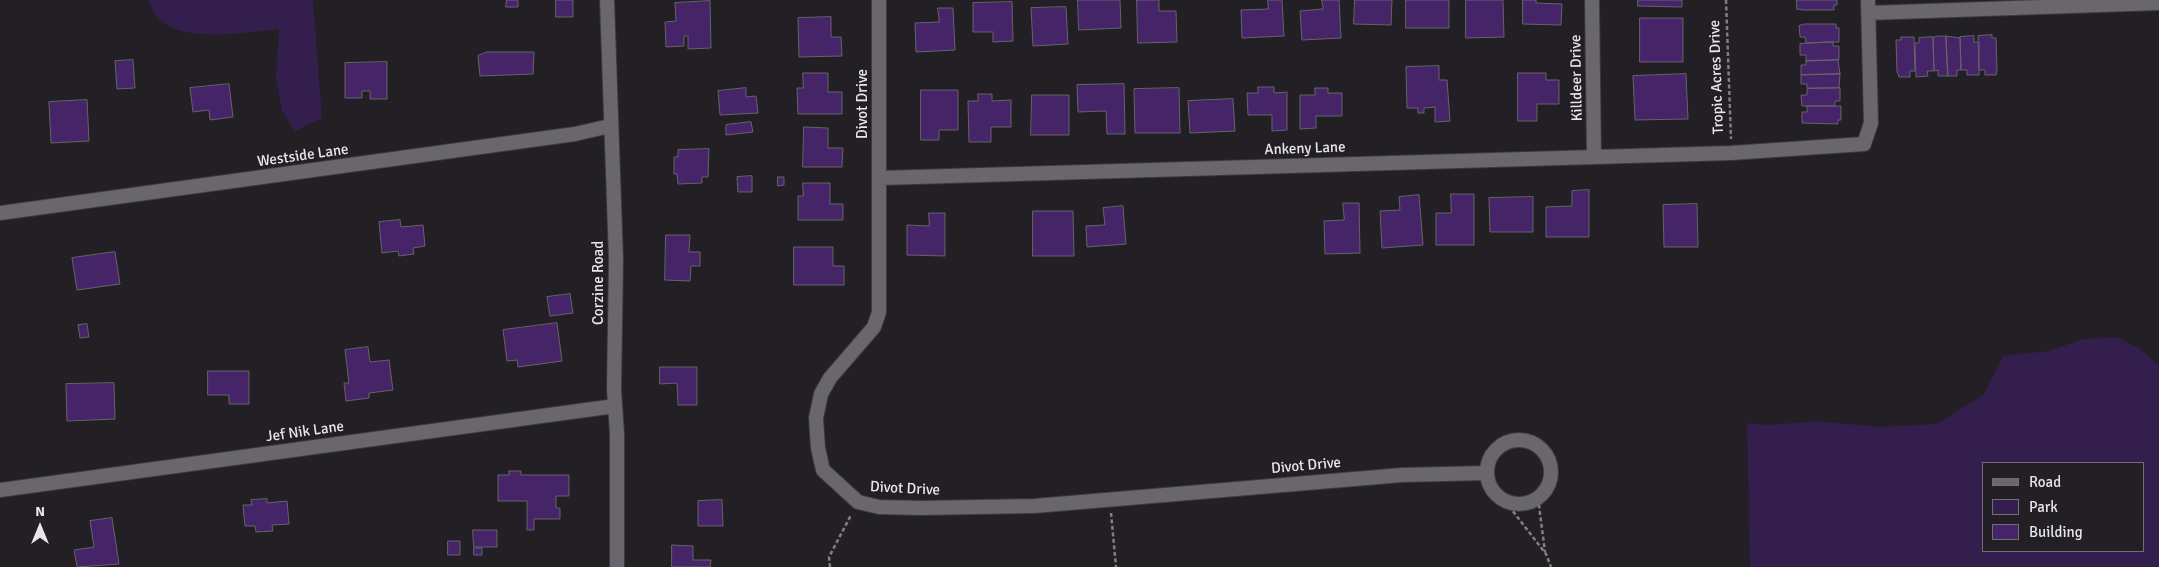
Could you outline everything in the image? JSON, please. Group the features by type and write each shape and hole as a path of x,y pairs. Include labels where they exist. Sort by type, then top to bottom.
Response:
{"street":[{"name":"Corzine Road","path":"607,0 616,260 617,567"},
{"name":"Divot Drive","path":"879,0 879,312 874,326 830,378 822,394 816,418 818,448 823,470 858,502 879,507 922,508 1034,506 1402,475 1486,473"},
{"name":"Killdeer Drive","path":"1592,0 1594,156"},
{"path":"1868,6 2159,3"},
{"name":"Ankeny Lane","path":"880,178 1731,153 1864,144 1872,123 1868,6"},
{"name":"Westside Lane","path":"0,213 575,134 610,126"},
{"name":"Jef Nik Lane","path":"0,490 615,406"},
{"path":"1520,440 1541,448 1548,457 1551,468 1550,480 1546,491 1538,498 1528,503 1506,501 1491,486 1486,473 1494,453 1502,445 1520,440"}],"path":[{"name":"Tropic Acres Drive","path":"1726,0 1731,153"},
{"path":"1538,498 1546,554 1551,567"},
{"path":"1109,499 1116,567"},
{"path":"1506,501 1546,554"},
{"path":"830,567 829,557 858,502"}],"green space":[{"path":"148,0 313,0 322,118 295,131 282,111 276,77 279,29 215,35 182,31 168,26 157,17"},
{"path":"2117,337 2138,348 2159,365 2159,567 1750,567 1747,423 1769,425 1816,421 1880,427 1937,424 1983,395 2003,356 2048,351 2084,339"}],"building":[{"path":"507,0 518,0 518,7 506,7"},
{"path":"556,0 573,0 573,17 556,17"},
{"path":"1078,0 1120,0 1121,28 1079,30"},
{"path":"1137,0 1159,0 1159,11 1176,11 1177,42 1138,43"},
{"path":"1268,0 1282,0 1284,36 1242,38 1241,10 1268,9"},
{"path":"1322,0 1339,0 1341,38 1302,40 1300,11 1323,9"},
{"path":"1355,0 1392,0 1391,25 1354,24"},
{"path":"1406,0 1449,0 1449,28 1406,28"},
{"path":"1466,0 1503,0 1504,37 1466,38"},
{"path":"1523,0 1536,0 1536,3 1562,4 1561,25 1523,24"},
{"path":"1638,0 1682,0 1682,7 1638,6"},
{"path":"1797,0 1837,0 1837,5 1834,5 1834,10 1803,10 1797,9"},
{"path":"710,1 711,48 688,49 688,36 684,36 684,46 666,47 665,22 676,21 675,3"},
{"path":"1012,2 1013,41 993,42 993,32 973,32 973,3"},
{"path":"1066,7 1068,44 1033,46 1031,8"},
{"path":"938,8 953,8 955,50 916,52 915,23 939,22"},
{"path":"831,17 831,37 841,37 842,56 799,57 798,18"},
{"path":"1640,18 1683,18 1683,62 1640,62"},
{"path":"1805,24 1836,24 1836,28 1839,28 1839,42 1806,43 1805,37 1800,37 1799,26"},
{"path":"1992,35 1992,38 1996,38 1996,75 1985,75 1985,70 1979,70 1978,36"},
{"path":"1946,36 1948,76 1938,76 1938,70 1934,71 1933,38"},
{"path":"1946,36 1960,38 1961,70 1957,70 1957,76 1948,76"},
{"path":"1974,36 1974,42 1979,42 1979,75 1967,75 1967,70 1961,70 1960,37"},
{"path":"1901,37 1914,37 1915,71 1910,71 1910,77 1899,77 1897,71 1896,40 1901,40"},
{"path":"1933,37 1934,71 1927,71 1928,76 1916,77 1915,43 1919,43 1919,38"},
{"path":"1833,42 1833,46 1839,46 1839,60 1806,61 1806,55 1800,55 1800,44"},
{"path":"487,52 534,52 533,74 480,76 478,56"},
{"path":"133,60 135,88 117,89 115,61"},
{"path":"1838,60 1840,74 1801,75 1801,65 1806,65 1806,61"},
{"path":"387,62 387,99 370,99 370,91 362,91 362,98 345,98 345,63"},
{"path":"1439,66 1439,80 1447,80 1450,121 1435,122 1435,107 1424,108 1424,113 1418,113 1418,108 1407,108 1406,67"},
{"path":"803,73 828,73 828,92 842,92 842,114 798,114 797,88 803,88"},
{"path":"1518,73 1546,73 1546,80 1559,80 1559,104 1537,104 1537,121 1518,121"},
{"path":"1686,74 1688,119 1635,120 1633,76"},
{"path":"1840,74 1839,88 1807,88 1807,84 1801,84 1801,75"},
{"path":"229,84 233,117 210,120 209,110 193,112 190,88"},
{"path":"1124,84 1125,134 1107,134 1106,111 1078,112 1077,85"},
{"path":"1258,87 1274,87 1274,93 1287,92 1287,130 1272,131 1272,115 1248,115 1247,93 1258,93"},
{"path":"746,88 746,97 756,96 758,113 720,115 718,91"},
{"path":"1179,88 1180,133 1135,133 1134,89"},
{"path":"1315,88 1328,88 1328,93 1342,93 1342,116 1316,116 1316,128 1300,129 1300,95 1315,95"},
{"path":"1840,88 1840,101 1835,101 1835,106 1802,106 1801,95 1807,95 1807,89"},
{"path":"921,90 958,90 958,130 939,130 939,140 921,140"},
{"path":"978,94 992,94 992,101 1011,100 1011,127 991,127 991,142 969,142 968,101 978,101"},
{"path":"1032,95 1069,95 1069,135 1031,135"},
{"path":"1233,99 1235,131 1190,133 1188,101"},
{"path":"87,100 89,141 51,143 49,102"},
{"path":"1807,106 1841,106 1841,120 1838,120 1838,124 1802,123 1802,112 1807,112"},
{"path":"751,122 753,132 726,135 726,125"},
{"path":"804,127 828,128 828,148 843,148 842,167 803,167"},
{"path":"709,149 708,177 702,177 702,183 678,184 677,174 674,174 674,157 678,157 678,150"},
{"path":"752,176 752,192 738,192 737,177"},
{"path":"778,177 784,177 784,185 778,186"},
{"path":"803,183 830,183 830,204 843,204 843,220 798,220 798,196 803,196"},
{"path":"1589,190 1589,237 1546,237 1546,207 1572,206 1572,191"},
{"path":"1451,194 1474,194 1474,245 1436,245 1436,213 1451,213"},
{"path":"1419,195 1423,245 1382,248 1380,211 1400,210 1399,197"},
{"path":"1533,197 1533,232 1490,232 1489,198"},
{"path":"1343,203 1359,203 1360,253 1325,254 1324,221 1344,220"},
{"path":"1697,204 1698,247 1664,247 1663,205"},
{"path":"1123,206 1126,244 1087,247 1086,226 1105,225 1103,208"},
{"path":"1033,211 1073,211 1074,256 1033,256"},
{"path":"929,213 945,213 945,256 907,255 907,225 929,226"},
{"path":"400,220 401,227 423,225 425,246 413,248 414,254 399,256 398,251 382,253 379,222"},
{"path":"666,235 690,235 689,252 700,252 700,266 691,266 690,281 665,280"},
{"path":"794,247 833,247 833,266 844,266 844,285 794,285"},
{"path":"115,252 120,284 77,290 72,258"},
{"path":"570,294 573,313 550,316 547,297"},
{"path":"557,323 562,361 518,367 517,360 507,361 503,330"},
{"path":"87,324 89,337 80,338 78,325"},
{"path":"368,347 370,362 389,360 393,390 369,393 369,398 346,401 344,383 349,383 345,350"},
{"path":"660,367 697,367 697,405 678,405 677,383 660,384"},
{"path":"208,371 249,371 249,404 229,404 229,395 208,395"},
{"path":"114,383 115,419 67,421 66,384"},
{"path":"509,471 521,471 521,475 569,475 569,496 556,496 556,508 560,508 560,519 534,519 534,530 527,530 527,501 498,501 498,475 509,475"},
{"path":"267,499 267,503 287,501 289,524 272,525 273,531 256,532 255,526 245,526 243,505 252,505 251,500"},
{"path":"722,500 723,526 698,526 698,501"},
{"path":"112,518 119,564 77,567 74,550 94,547 90,521"},
{"path":"473,530 497,530 497,547 474,547"},
{"path":"448,541 460,541 460,555 448,555"},
{"path":"672,545 693,546 693,560 711,560 710,567 672,567"},
{"path":"474,548 482,548 482,555 474,555"}]}
